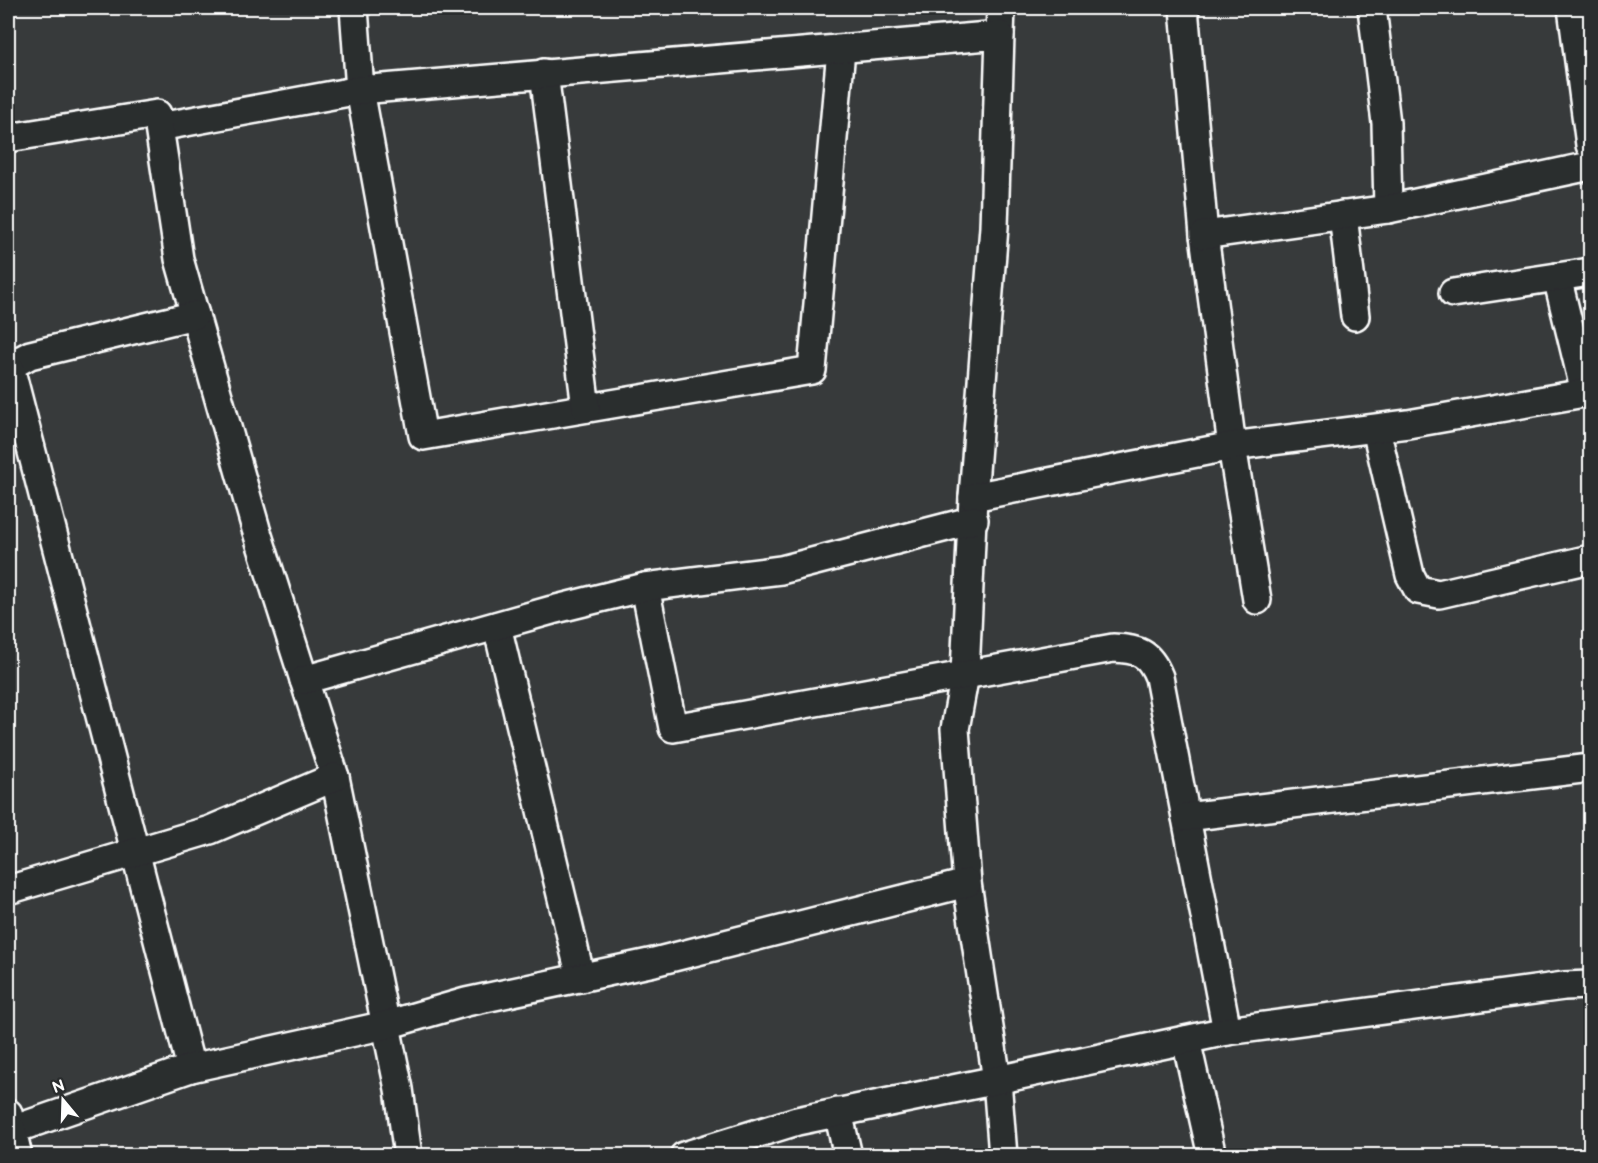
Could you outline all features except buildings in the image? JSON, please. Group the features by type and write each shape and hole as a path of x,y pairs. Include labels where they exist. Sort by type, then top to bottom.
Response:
{"street":[{"path":"354,8 360,90 423,436 812,370 841,50"},
{"path":"1001,8 994,227 965,674 955,729 968,883 997,1080 1003,1155"},
{"path":"1184,8 1204,235 1232,446 1257,600"},
{"path":"1372,8 1386,123 1388,209"},
{"path":"1572,8 1590,145"},
{"path":"159,127 360,90 1000,35"},
{"path":"544,73 586,408"},
{"path":"8,138 157,114 179,260 256,529 335,777 399,1089 408,1155"},
{"path":"1204,235 1388,209 1590,166"},
{"path":"1342,215 1355,315"},
{"path":"1453,293 1590,272"},
{"path":"304,680 645,587 782,570 974,509 1232,446 1376,429 1588,392 1557,277"},
{"path":"191,1068 135,853 130,825 9,367 30,355 195,315"},
{"path":"1376,429 1410,575 1418,590 1439,594 1590,559"},
{"path":"645,587 673,728 1113,648 1132,649 1144,654 1154,664 1159,677 1227,1031"},
{"path":"497,626 581,978"},
{"path":"1186,817 1590,768"},
{"path":"8,890 210,830 335,777"},
{"path":"12,1133 191,1068 386,1025 466,1002 654,962 968,883"},
{"path":"684,1155 797,1120 1227,1031 1564,986 1590,985"},
{"path":"1186,1040 1212,1155"},
{"path":"838,1113 848,1155"}]}
